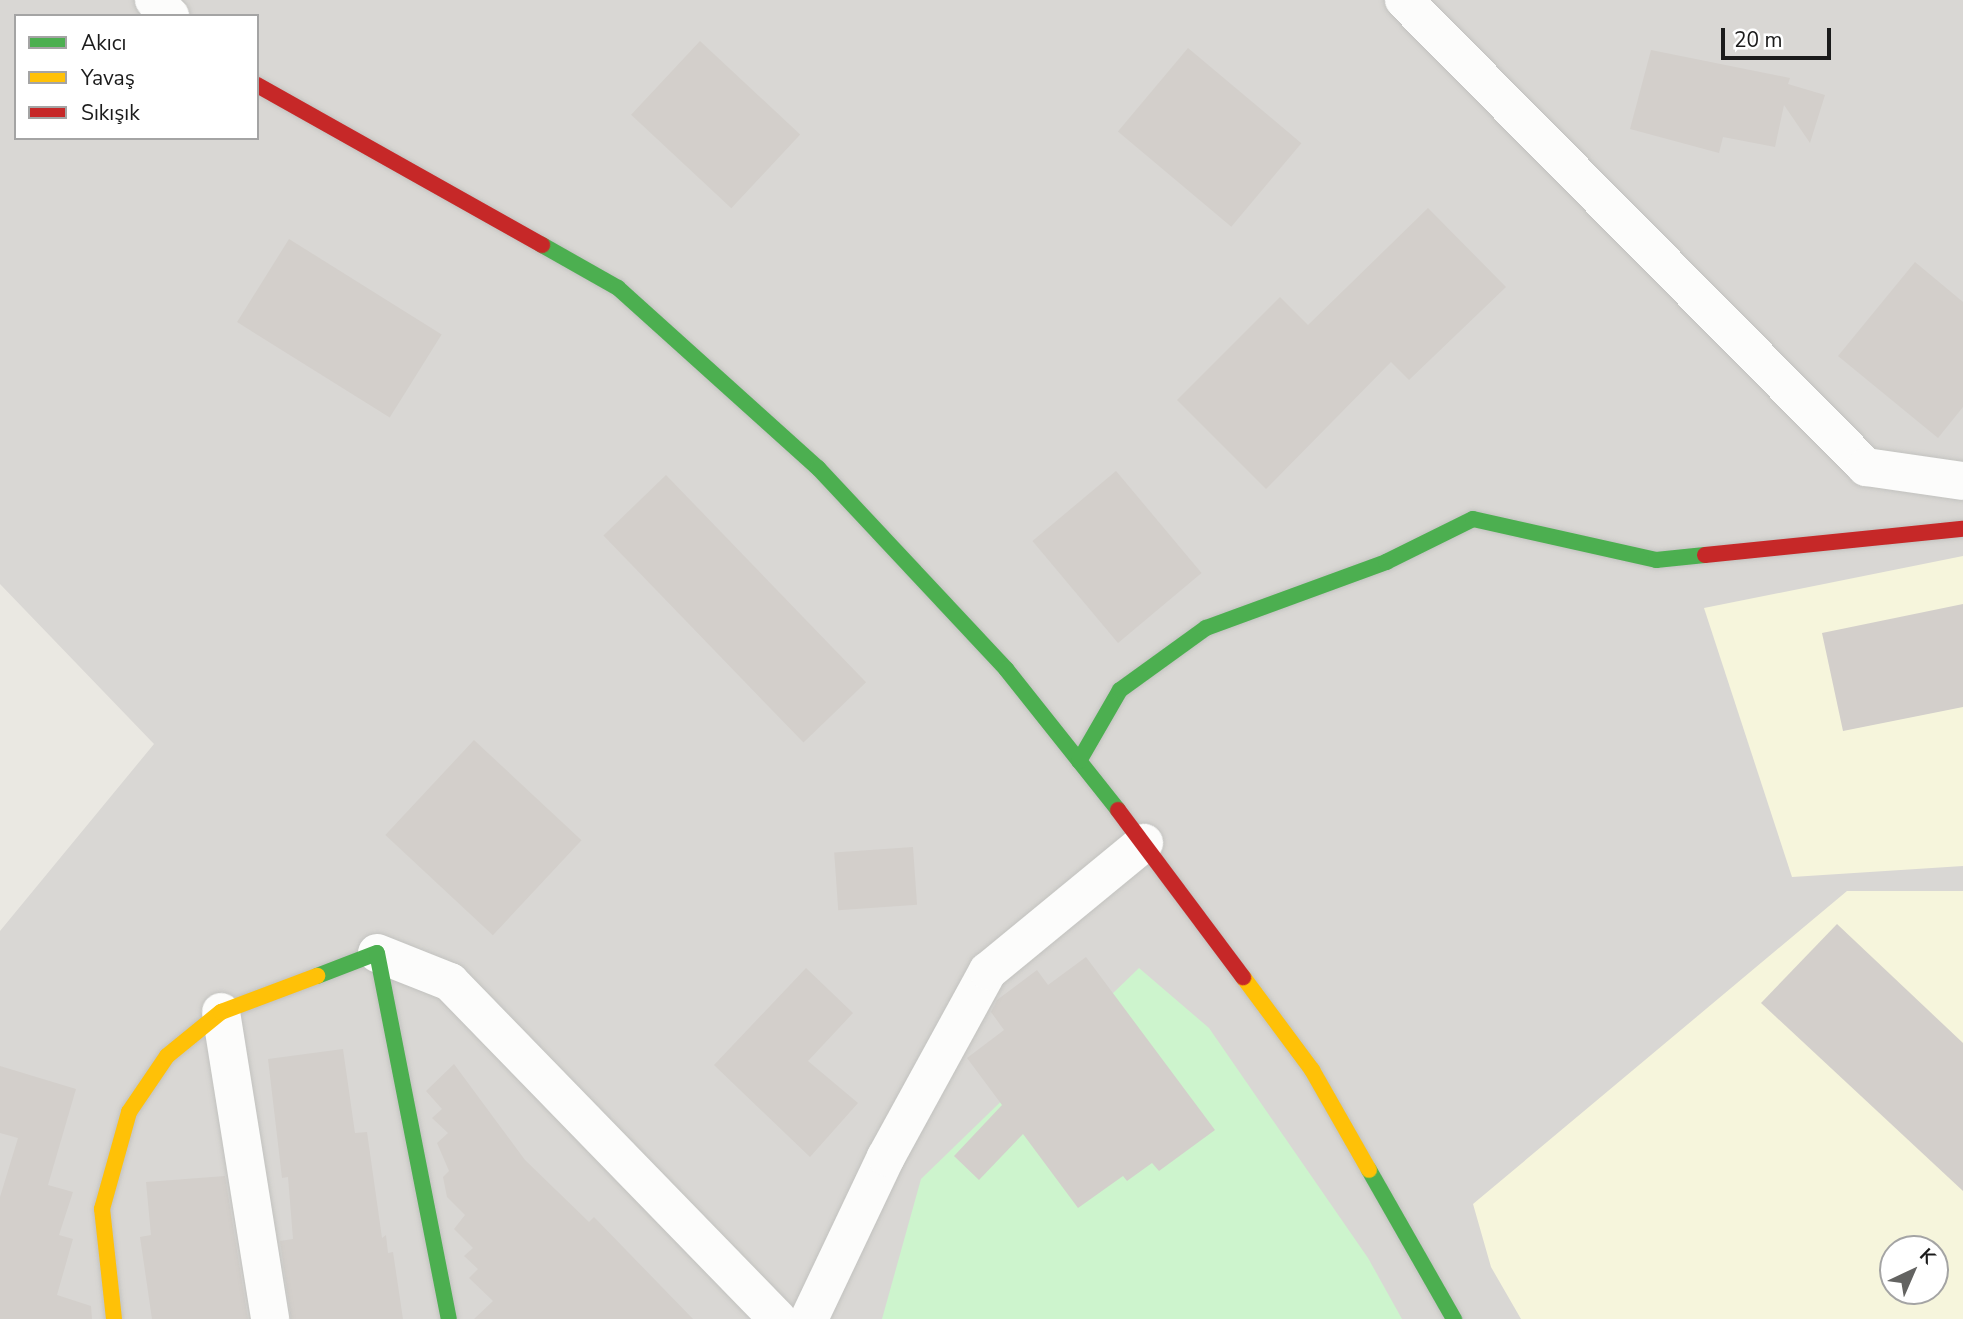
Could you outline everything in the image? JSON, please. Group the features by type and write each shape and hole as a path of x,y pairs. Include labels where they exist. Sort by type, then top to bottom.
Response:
{"street":[{"path":"154,0 168,14"},
{"path":"1404,0 1866,467 1963,481"},
{"path":"259,86 618,288 818,468 1006,669 1143,843 1312,1070 1454,1319"},
{"path":"1079,761 1120,690 1206,628 1386,562 1474,519 1656,560 1963,529"},
{"path":"809,1319 886,1157 988,971 1143,843"},
{"path":"377,953 449,1319"},
{"path":"114,1319 102,1209 129,1112 167,1056 221,1012 377,953 450,982 778,1319"},
{"path":"221,1012 270,1319"}],"shaded area":[{"path":"0,0 1963,0 1963,1319 0,1319 0,931 154,744 0,584"},
{"path":"1963,556 1963,866 1792,877 1704,608"},
{"path":"1847,891 1963,891 1963,1319 1521,1319 1491,1267 1473,1204"}],"green space":[{"path":"1139,968 1209,1028 1368,1258 1402,1319 882,1319 921,1179"}],"building":[{"path":"700,41 800,134 731,208 631,115"},
{"path":"1188,48 1301,143 1231,227 1118,131"},
{"path":"1651,50 1790,78 1788,84 1825,95 1810,143 1784,105 1775,147 1723,137 1719,153 1630,129"},
{"path":"1428,208 1506,287 1409,380 1391,362 1266,489 1177,400 1280,297 1308,325"},
{"path":"289,239 442,334 390,417 237,322"},
{"path":"1915,262 1963,302 1963,407 1938,438 1838,356"},
{"path":"1116,471 1201,573 1118,643 1033,541"},
{"path":"666,475 866,682 803,743 603,535"},
{"path":"1963,604 1963,707 1843,731 1822,633"},
{"path":"474,740 582,840 493,935 385,835"},
{"path":"913,847 917,905 838,910 834,853"},
{"path":"1837,924 1963,1043 1963,1191 1761,1003"},
{"path":"1086,957 1215,1130 1159,1171 1152,1163 1127,1181 1123,1176 1078,1208 1023,1134 979,1180 954,1156 1002,1105 967,1058 1004,1030 991,1012 997,1000 1037,970 1048,985"},
{"path":"806,968 853,1013 808,1061 858,1103 810,1157 714,1065"},
{"path":"343,1049 355,1133 367,1132 382,1238 386,1235 388,1253 393,1252 403,1319 291,1319 280,1241 293,1239 288,1177 282,1178 268,1059"},
{"path":"454,1064 525,1160 589,1222 594,1217 693,1319 474,1319 493,1301 469,1278 478,1269 464,1256 473,1248 454,1229 465,1215 447,1197 443,1177 449,1171 437,1143 448,1133 432,1118 442,1109 426,1091"},
{"path":"0,1066 76,1089 48,1185 73,1192 59,1235 73,1239 57,1295 91,1306 92,1319 0,1319 0,1197 18,1138 0,1133"},
{"path":"225,1176 248,1319 152,1319 140,1237 151,1235 146,1182"}],"traffic: fast":[{"path":"542,245 618,288 818,468 1006,669 1118,810"},
{"path":"1079,761 1120,690 1206,628 1386,562 1473,519 1656,560 1705,555"},
{"path":"317,976 377,953 449,1319"},
{"path":"1369,1170 1454,1319"}],"traffic: slow":[{"path":"114,1319 102,1209 129,1112 167,1056 221,1012 317,976"},
{"path":"1243,977 1312,1070 1369,1170"}],"traffic: jam":[{"path":"259,86 542,245"},
{"path":"1705,555 1963,529"},
{"path":"1118,810 1243,977"}]}
